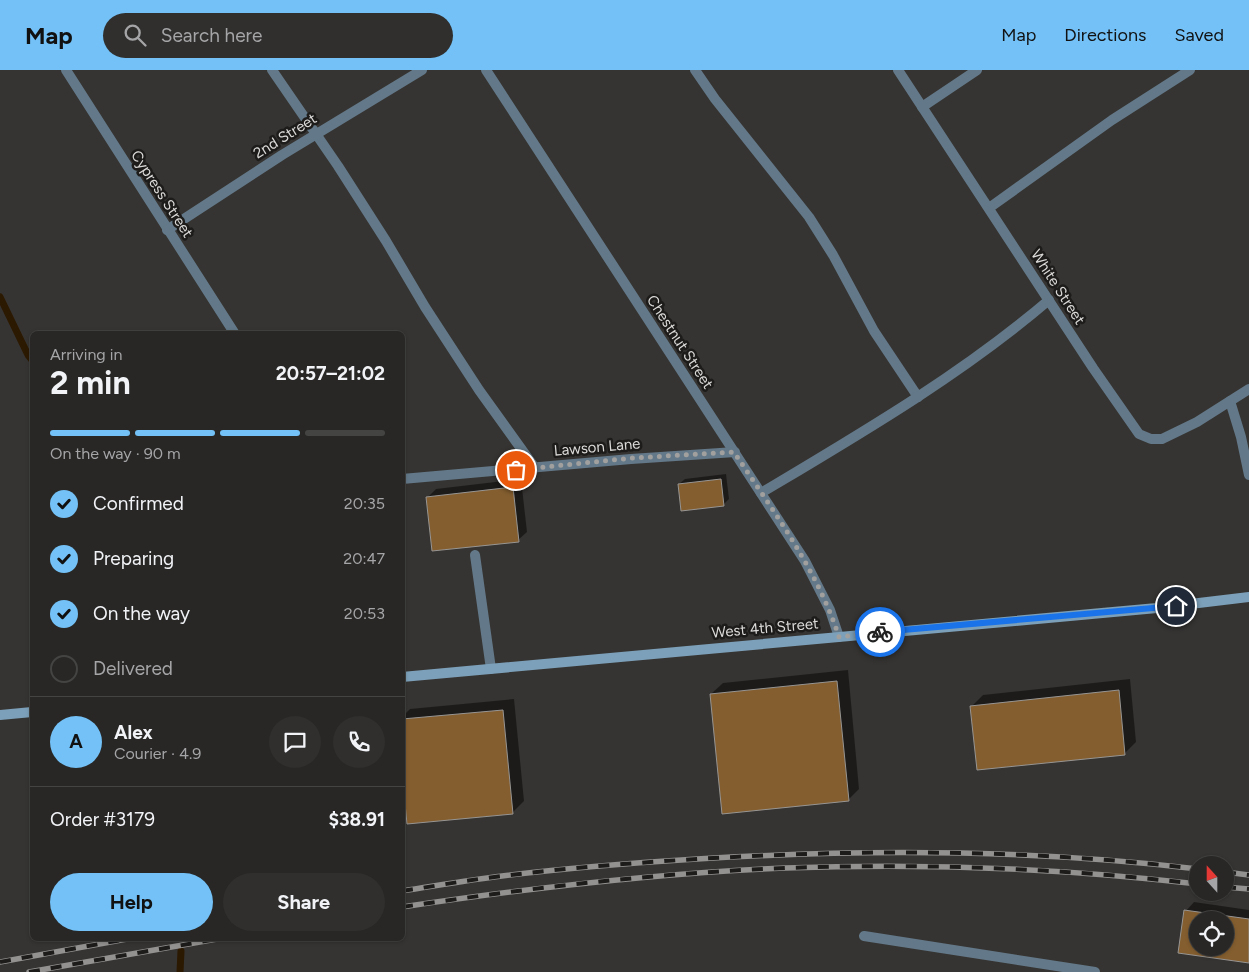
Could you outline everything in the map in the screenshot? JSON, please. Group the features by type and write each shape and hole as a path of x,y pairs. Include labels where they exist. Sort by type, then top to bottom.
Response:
{"main road":[{"name":"West 4th Street","path":"405,676 1157,608 1249,597"},
{"path":"0,715 30,712"}],"street":[{"name":"Cypress Street","path":"66,70 233,331"},
{"path":"272,70 375,224 425,307 479,390 535,468"},
{"name":"2nd Street","path":"167,230 422,70"},
{"name":"Chestnut Street","path":"486,70 805,561 830,610 839,637"},
{"path":"695,70 715,99 809,217 833,255 874,331 918,396"},
{"name":"White Street","path":"898,70 1093,368 1139,434 1151,439 1162,439 1197,422 1249,389"},
{"path":"922,107 977,70"},
{"path":"989,208 1112,120 1190,70"},
{"path":"761,493 869,429 1012,332 1049,300"},
{"path":"1230,401 1241,437 1249,475"},
{"name":"Lawson Lane","path":"405,480 632,458 734,452"},
{"path":"475,555 491,669"},
{"path":"864,936 1096,972"}],"building":[{"path":"721,479 724,506 681,511 678,484"},
{"path":"513,487 519,542 432,551 426,497"},
{"path":"837,681 849,801 722,814 710,694"},
{"path":"1119,690 1125,755 977,770 970,706"},
{"path":"503,710 513,814 407,824 405,803 405,719"},
{"path":"1184,910 1191,911 1189,911 1189,955 1178,953"},
{"path":"1234,917 1249,919 1249,963 1199,956 1234,956"}],"waterway":[{"path":"0,297 30,358"},
{"path":"180,972 181,951"}],"railway":[{"path":"405,891 526,873 624,864 760,856 885,852 1011,854 1136,862 1189,868"},
{"path":"405,907 593,882 785,868 888,866 992,868 1095,874 1189,883"},
{"path":"1234,873 1249,875"},
{"path":"1234,888 1249,889"},
{"path":"0,962 116,941"},
{"path":"29,972 206,941"}],"way so far":[{"path":"516,470 632,458 734,452 805,561 830,610 839,637 880,632"}],"route":[{"path":"880,632 1176,606"}]}
